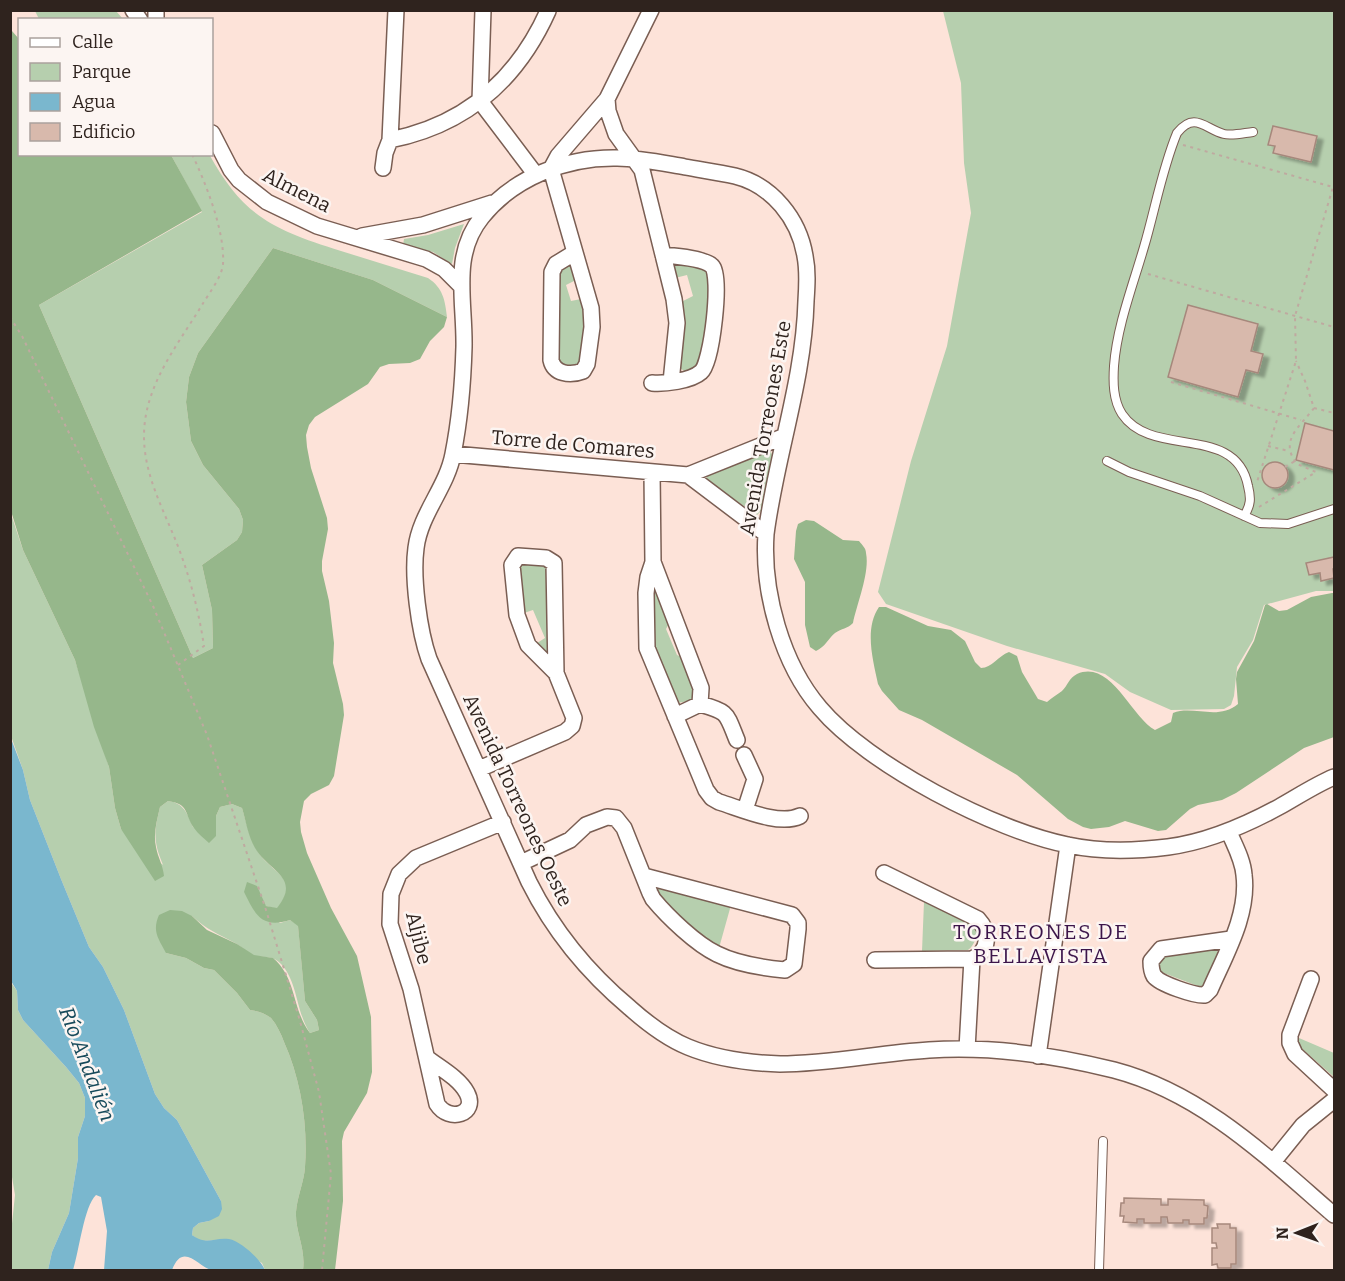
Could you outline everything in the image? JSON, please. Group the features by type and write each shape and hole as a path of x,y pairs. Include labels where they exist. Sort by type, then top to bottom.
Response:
{"street":[{"path":"383,168 390,140 396,10"},
{"path":"483,10 480,101 536,175"},
{"path":"574,253 556,264 552,272 551,360 557,370 575,373 583,371 587,364 592,317 551,169 558,156 607,99 651,10"},
{"path":"390,140 436,127 480,101 509,74 522,58 548,12"},
{"path":"607,99 608,111 616,134 635,159 645,179 677,315 671,382"},
{"name":"Almena","path":"213,135 231,170 253,192 298,218 426,259 444,269 462,287"},
{"name":"Avenida Torreones Oeste","path":"635,159 590,159 536,175 515,187 498,201 477,224 465,246 461,266 464,347 462,390 453,454 446,479 418,537 416,560 420,621 429,659 521,863 548,917 569,948 589,971 650,1025 690,1048 735,1060 780,1064 929,1050 967,1049 1038,1056 1114,1070 1146,1080 1194,1102 1228,1125 1335,1215"},
{"name":"Avenida Torreones Este","path":"635,159 749,180 777,200 797,230 807,263 806,320 799,368 766,534 766,575 776,622 803,685 827,716 848,735 884,761 933,791 1004,825 1068,845 1099,849 1168,847 1229,832 1335,777"},
{"name":"Almena","path":"357,237 423,225 498,201"},
{"path":"652,383 671,382 695,375 705,368 713,331 716,275 714,268 707,262 663,255"},
{"name":"Torre de Comares","path":"453,454 688,475 785,436"},
{"path":"652,472 653,562 646,593 647,648 675,716 709,795 719,802 784,820 800,816"},
{"path":"688,475 766,534"},
{"path":"479,769 566,732 572,726 574,714 556,673 528,645 517,615 512,565 518,556 546,558 554,563 556,673"},
{"path":"653,562 699,683 702,693 700,704"},
{"path":"675,716 700,704 725,712 737,741"},
{"path":"744,755 755,779 746,810"},
{"path":"521,863 570,840 586,825 611,817 622,824 650,893 658,904 709,950 728,959 782,970 789,970 794,964 798,923 792,915 644,876"},
{"name":"Aljibe","path":"427,1058 411,989 390,924 391,894 399,874 416,858 503,822"},
{"path":"1229,832 1241,861 1245,886 1243,906 1231,939 1210,990 1205,995 1197,995 1164,983 1152,972 1151,961 1161,949 1231,939"},
{"path":"1038,1056 1068,845"},
{"path":"875,960 972,959 981,953 987,941 986,929 978,919 884,873"},
{"path":"967,1049 972,959"},
{"path":"1311,979 1290,1035 1290,1043 1295,1054 1335,1090"},
{"path":"1273,1162 1303,1125 1335,1100"}],"lane":[{"path":"1244,516 1251,502 1244,472 1236,460 1214,449 1137,429 1128,421 1118,406 1113,379 1119,336 1177,133 1182,127 1196,123 1209,126 1222,134 1253,132"},
{"path":"1107,461 1130,472 1200,496 1260,523 1281,525 1335,508"},
{"path":"1099,1270 1103,1141"}],"path":[{"path":"1177,143 1334,188 1295,316 1296,361 1251,502"},
{"path":"178,665 204,646 188,575 157,501 148,470 144,432 147,409 154,385 223,266 219,231 206,186 193,156"},
{"path":"1141,272 1335,327"},
{"path":"10,317 22,336 153,606 207,735 266,910 319,1092 331,1174 322,1270"},
{"path":"1296,361 1308,387 1314,408"},
{"path":"1171,382 1302,420"},
{"path":"1314,408 1335,413"},
{"path":"1244,516 1316,471 1302,467 1290,452 1291,438 1302,420 1314,408"},
{"path":"1268,446 1290,452"},
{"path":"1285,467 1295,461"}],"green space":[{"path":"35,11 116,11 122,18 38,18"},
{"path":"943,11 1334,11 1334,591 1316,591 1264,605 1253,640 1237,667 1231,705 1224,709 1171,710 1130,692 1105,674 1007,646 886,604 878,592 911,461 947,346 971,213 964,163 961,83"},
{"path":"10,26 18,38 18,156 172,156 202,211 39,305 193,658 213,648 212,610 202,565 237,540 242,532 243,520 239,509 203,465 191,441 186,402 189,377 198,353 273,248 373,280 447,317 444,327 430,341 420,359 410,363 380,367 368,384 315,417 306,435 311,468 327,518 328,529 322,571 329,601 334,643 333,663 344,715 334,776 329,785 311,794 304,801 300,822 301,832 307,853 331,908 357,956 371,1017 372,1072 367,1093 344,1132 342,1141 343,1201 335,1270 303,1270 304,1262 296,1212 305,1167 304,1119 295,1072 279,1030 269,1016 250,1010 214,970 204,968 186,958 166,953 156,930 159,915 170,910 182,911 192,916 207,930 254,955 273,958 281,966 291,984 304,1024 310,1033 319,1030 317,1020 305,1001 298,926 290,920 272,923 260,918 244,892 247,882 257,886 266,906 277,908 284,897 286,889 284,881 255,848 242,808 232,804 220,807 216,816 216,836 209,843 194,828 186,810 175,802 168,801 160,807 155,832 156,847 164,876 155,881 121,829 115,808 109,767 94,727 75,660 23,550 11,511"},
{"path":"172,156 210,156 235,193 263,219 279,228 297,236 428,278 437,286 442,295 447,317 373,280 273,248 198,353 189,377 186,402 191,441 203,465 239,509 243,520 242,532 237,540 202,565 212,610 213,648 193,658 39,305 202,212"},
{"path":"464,224 452,264 433,252 403,245 404,239 428,235"},
{"path":"672,262 706,268 712,276 701,366 686,372 678,367 681,302 693,296 687,275 675,278"},
{"path":"571,263 576,280 566,285 571,301 581,299 588,319 581,367 558,365 560,267"},
{"path":"767,451 771,452 773,457 761,511 757,515 706,480 707,474"},
{"path":"10,511 23,550 75,660 109,767 115,808 121,829 163,865 157,849 156,836 160,807 168,801 178,804 187,813 193,827 216,836 216,816 220,807 232,804 242,808 257,851 279,873 286,884 284,899 277,909 266,906 244,892 280,923 290,920 298,925 305,1001 317,1020 319,1030 310,1033 305,1025 291,979 278,961 252,955 207,928 192,916 166,953 186,958 204,968 214,970 250,1010 271,1018 282,1036 299,1087 304,1119 305,1167 296,1212 304,1262 303,1270 265,1270 262,1263 221,1240 200,1241 192,1235 193,1228 199,1223 209,1221 221,1201 177,1120 164,1108 155,1094 124,1010 103,967 89,947 61,879 30,800 23,770 11,736"},
{"path":"806,520 814,521 843,540 859,541 865,550 867,561 853,623 835,633 816,651 810,647 805,625 805,582 794,559 798,524"},
{"path":"517,562 547,562 549,656 534,645 545,638 533,610 524,613"},
{"path":"654,582 671,620 666,629 677,655 686,659 697,689 695,700 677,703 651,649"},
{"path":"1334,593 1334,737 1304,748 1222,800 1190,809 1166,830 1158,831 1125,821 1109,827 1091,829 1068,819 1017,775 922,720 899,710 878,684 872,655 871,635 874,616 879,607 886,607 928,626 951,630 965,641 975,662 981,668 1009,652 1017,656 1022,672 1038,699 1047,702 1062,691 1077,674 1089,672 1100,675 1120,691 1137,714 1155,730 1171,722 1173,713 1222,711 1238,704 1237,672 1254,641 1265,605 1279,611 1287,610 1311,597"},
{"path":"656,886 731,905 719,948 712,946 657,898"},
{"path":"924,902 978,927 975,940 968,950 922,951"},
{"path":"1215,945 1218,953 1203,988 1161,972 1157,966 1161,955"},
{"path":"10,981 17,991 18,1010 23,1020 79,1083 85,1098 85,1116 78,1137 78,1158 69,1213 52,1252 48,1270 11,1270 11,1233 15,1195 10,1165"},
{"path":"1299,1038 1334,1053 1334,1077 1299,1046 1296,1042"}],"water":[{"name":"Río Andalién","path":"10,736 23,770 30,800 61,879 89,947 103,967 124,1010 155,1094 164,1108 177,1120 221,1201 222,1209 219,1216 199,1223 193,1228 192,1235 207,1241 234,1240 250,1252 265,1270 231,1272 212,1270 186,1256 176,1262 172,1270 104,1270 107,1231 101,1197 96,1195 88,1209 73,1270 48,1270 52,1252 69,1213 78,1158 78,1137 85,1116 85,1098 79,1083 23,1020 18,1010 17,991 11,981"}],"building":[{"path":"1273,126 1317,136 1311,162 1273,153 1275,146 1268,145"},
{"path":"1188,305 1258,324 1251,351 1263,354 1258,373 1246,370 1238,397 1168,377"},
{"path":"1305,423 1334,431 1334,470 1296,460"},
{"path":"1275,462 1284,466 1288,475 1284,484 1275,488 1266,484 1262,475 1266,466"},
{"path":"1334,557 1334,578 1321,581 1320,573 1309,575 1306,563"},
{"path":"1124,1198 1161,1199 1161,1205 1168,1205 1168,1199 1204,1200 1204,1205 1208,1206 1207,1218 1204,1218 1204,1224 1189,1224 1189,1220 1183,1220 1183,1223 1168,1223 1167,1217 1161,1217 1161,1223 1144,1223 1144,1219 1137,1219 1137,1223 1123,1222 1124,1216 1120,1216 1121,1203 1124,1203"},
{"path":"1217,1224 1230,1224 1230,1228 1236,1228 1236,1264 1231,1264 1231,1268 1218,1268 1217,1264 1212,1265 1212,1248 1217,1248 1216,1243 1212,1243 1212,1228 1218,1228"}],"district":[{"name":"TORREONES DE BELLAVISTA","path":"1041,944"}]}
